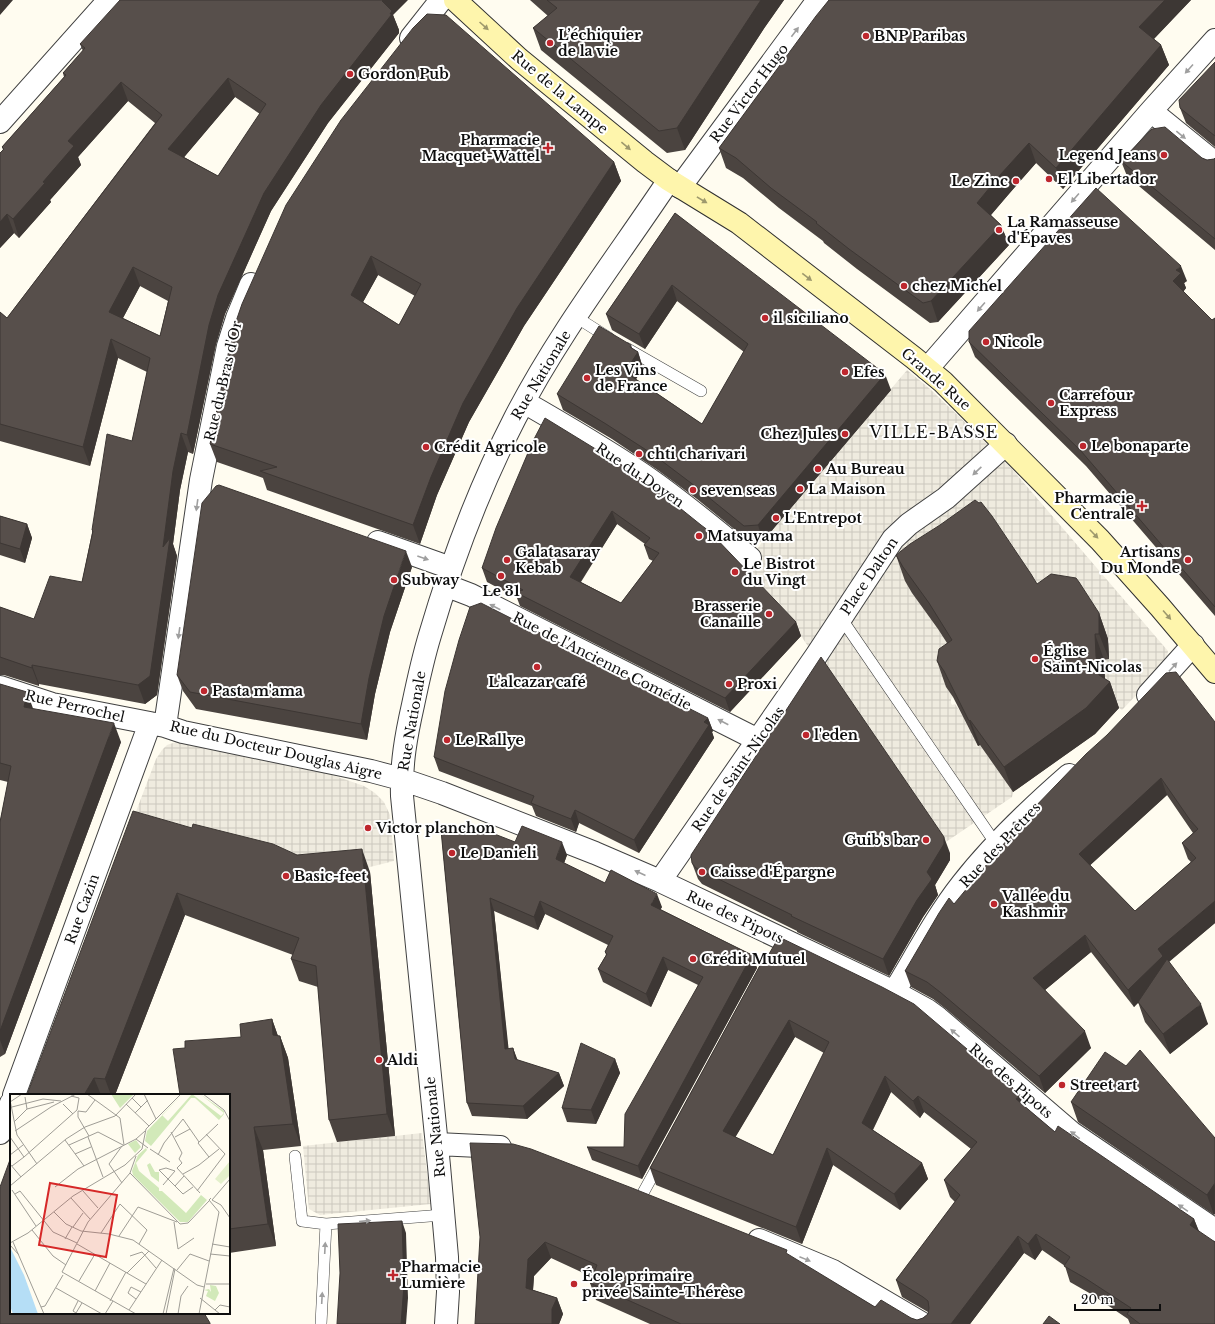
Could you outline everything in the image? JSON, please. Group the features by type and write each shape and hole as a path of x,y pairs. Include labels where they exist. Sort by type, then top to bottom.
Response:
{"main road":[{"name":"Rue de la Lampe","path":"455,0 519,59 645,162 675,183"},
{"name":"Grande Rue","path":"675,183 739,223 927,369 951,390 1100,540 1215,672"}],"street":[{"path":"0,122 108,0"},
{"path":"397,55 441,0"},
{"name":"Rue Victor Hugo","path":"675,183 818,0"},
{"path":"927,369 1151,110 1215,40"},
{"path":"1151,110 1215,163"},
{"name":"Rue Nationale","path":"446,1324 448,1292 443,1215 404,822 401,779 404,746 422,665 448,577 478,494 497,453 524,402 576,318 675,183"},
{"name":"Rue du Bras d'Or","path":"158,724 201,480 232,332 243,302 258,270"},
{"name":"Rue du Doyen","path":"524,402 599,446 650,480 702,519 750,558"},
{"name":"Place Dalton","path":"816,656 887,547 896,536 909,524 946,498 1006,444"},
{"path":"201,480 223,488"},
{"name":"Rue de l'Ancienne Comédie","path":"356,534 448,577 486,602 758,740"},
{"path":"1136,708 1193,645"},
{"name":"Rue de Saint-Nicolas","path":"660,881 816,656"},
{"name":"Rue Perrochel","path":"0,687 52,704 158,724"},
{"name":"Rue du Docteur Douglas Aigre","path":"158,724 183,732 371,771 401,779"},
{"name":"Rue Cazin","path":"0,1133 10,1093 158,724"},
{"name":"Rue des Prêtres","path":"894,992 945,908 962,884 996,844 1032,807 1086,760"},
{"name":"Rue des Pipots","path":"401,779 442,793 595,853 660,881 776,943 894,992 922,1007 938,1018 1057,1120 1085,1142 1215,1230"},
{"path":"437,1144 519,1148"},
{"path":"621,1185 651,1196"},
{"path":"739,1232 833,1271 923,1324"}],"lane":[{"path":"576,318 701,391"},
{"path":"841,618 996,844"},
{"path":"651,1196 666,1152"},
{"path":"295,1156 302,1221 326,1224 443,1215"},
{"path":"321,1324 326,1224"}],"shaded area":[{"path":"907,370 929,388 1012,469 1168,651 1166,664 1122,710 1102,696 1094,667 1109,659 1104,647 1110,642 1107,637 918,600 931,618 933,617 941,633 952,644 946,687 953,697 951,699 951,703 952,705 955,704 974,732 971,734 973,736 974,735 978,743 976,745 977,747 980,745 1013,792 1012,797 943,844 801,636 740,572 763,541"},
{"path":"179,741 306,766 364,786 375,793 384,802 390,815 394,861 370,867 332,871 129,830 156,759 167,745"},
{"path":"422,1133 431,1204 320,1215 309,1209 303,1146"}],"building":[{"path":"120,0 383,0 382,1 392,11 390,14 392,14 321,105 264,193 218,295 209,325 187,435 181,433 173,471 163,547 170,538 150,676 138,685 32,665 32,668 0,657 0,607 34,619 50,576 82,582 93,531 107,434 132,441 150,358 111,339 83,447 0,424 0,312 7,318 162,115 121,82 68,141 74,146 43,182 45,183 13,219 7,214 0,222 0,153 4,149 2,147 66,75 63,73 85,48 80,44","holes":["228,78 266,104 218,176 168,149","133,267 172,287 160,336 109,312"]},
{"path":"547,0 761,0 677,128 659,131 533,28 557,8"},
{"path":"829,0 1165,0 1139,27 1161,45 1056,168 1029,143 977,203 1001,225 931,301 923,303 849,249 816,223 817,222 771,188 736,158 719,148"},
{"path":"427,14 446,15 614,162 517,308 463,403 431,477 413,525 260,471 277,467 210,444 233,330 242,304 286,205 341,120 413,28","holes":["371,256 421,284 399,325 351,295"]},
{"path":"1215,62 1215,136 1180,108 1179,100"},
{"path":"1165,127 1202,158 1207,160 1215,158 1215,239 1121,161 1152,129"},
{"path":"1096,188 1181,266 1176,270 1181,273 1173,281 1212,320 1215,318 1215,607 1081,451 969,342 969,331"},
{"path":"675,213 885,374 758,525 744,526 654,455 557,394 599,326 631,345 630,347 638,352 625,372 702,424 748,344 672,285 639,334 606,314"},
{"path":"545,418 625,467 709,531 796,622 725,698 515,592 523,590 482,568 496,528 533,441","holes":["612,511 650,538 644,545 659,553 621,603 570,577"]},
{"path":"219,485 406,551 384,616 369,678 361,724 190,692 177,675 202,503 216,486"},
{"name":"Église Saint-Nicolas","path":"975,500 979,503 981,502 992,516 1037,584 1051,574 1076,578 1079,582 1099,613 1099,634 1095,634 1099,675 1110,682 1086,708 1004,767 970,720 969,721 944,671 937,661 939,649 952,640 896,555"},
{"path":"0,516 27,524 20,549 0,543"},
{"path":"481,603 708,718 704,722 709,725 634,840 575,810 571,819 531,803 534,796 434,757 445,691 459,640 470,607"},
{"path":"821,657 944,837 944,844 927,872 932,879 917,900 883,959 791,916 792,915 696,868 692,863 691,855"},
{"path":"1176,672 1215,722 1215,901 1158,949 1163,956 1128,990 1085,935 1033,978 1085,1031 1039,1076 940,992 927,982 905,971 949,898 954,904 1031,811 1166,673","holes":["1161,778 1198,829 1182,843 1196,858 1135,911 1079,854"]},
{"path":"0,684 27,692 24,707 114,723 0,1031 0,822 11,766 0,763"},
{"path":"133,811 192,828 193,824 273,844 297,855 362,849 387,1114 329,1120 316,966 291,959 299,938 177,893 105,1079 94,1078 85,1094 27,1094"},
{"path":"474,826 515,842 522,826 562,842 556,859 605,883 611,870 657,894 651,905 752,955 638,1166 587,1147 624,1147 625,1114 703,977 663,957 646,994 598,969 607,954 605,952 613,936 540,901 534,917 490,898 505,1049 513,1048 515,1059 559,1073 523,1106 467,1103 441,830"},
{"path":"779,937 914,1004 1020,1094 1016,1099 1055,1132 1058,1126 1194,1219 1190,1225 1215,1242 1215,1324 1140,1324 1127,1314 1131,1308 1064,1266 1070,1257 1036,1234 1028,1244 1018,1236 951,1324 681,1324 590,1283 597,1265 545,1242 528,1259 526,1288 557,1298 552,1309 552,1324 475,1324 480,1237 470,1143 513,1144 531,1149 787,1250 786,1253 875,1307 881,1300 917,1320 928,1314 928,1301 896,1280 960,1195 944,1180 977,1142 918,1096 913,1101 885,1076 862,1123 922,1163 894,1194 827,1148 796,1227 650,1168 764,958 766,959","holes":["789,1020 829,1042 773,1155 723,1131"]},
{"path":"1167,959 1201,1004 1163,1034 1138,1002"},
{"path":"272,1019 273,1035 280,1036 293,1124 254,1127 268,1224 230,1229 230,1094 180,1094 173,1049 185,1048 185,1041 241,1037 240,1024"},
{"path":"581,1043 615,1059 591,1110 562,1108"},
{"path":"1140,1050 1215,1138 1215,1183 1207,1195 1071,1102 1105,1052 1126,1066"},
{"path":"10,1160 10,1314 205,1314 210,1324 0,1324 0,1187"},
{"path":"402,1221 404,1285 401,1324 337,1324 340,1273 338,1224"},
{"path":"1049,1316 1060,1324 1043,1324"}],"place":[{"name":"BNP Paribas","path":"866,36"},
{"name":"L’échiquier de la vie","path":"550,43"},
{"name":"Gordon Pub","path":"350,74"},
{"name":"Pharmacie Macquet-Wattel","path":"548,148"},
{"name":"Legend Jeans","path":"1164,155"},
{"name":"El Libertador","path":"1049,179"},
{"name":"Le Zinc","path":"1016,181"},
{"name":"La Ramasseuse d'Épaves","path":"999,230"},
{"name":"chez Michel","path":"904,286"},
{"name":"il siciliano","path":"765,318"},
{"name":"Nicole","path":"986,342"},
{"name":"Efes","path":"845,372"},
{"name":"Les Vins de France","path":"587,378"},
{"name":"Carrefour Express","path":"1051,403"},
{"name":"Chez Jules","path":"845,434"},
{"name":"Le bonaparte","path":"1083,446"},
{"name":"Crédit Agricole","path":"426,447"},
{"name":"chti charivari","path":"639,454"},
{"name":"Au Bureau","path":"818,469"},
{"name":"La Maison","path":"800,489"},
{"name":"seven seas","path":"693,490"},
{"name":"Pharmacie Centrale","path":"1142,506"},
{"name":"L'Entrepot","path":"776,518"},
{"name":"Matsuyama","path":"699,536"},
{"name":"Galatasaray Kebab","path":"507,560"},
{"name":"Artisans Du Monde","path":"1188,560"},
{"name":"Le Bistrot du Vingt","path":"735,572"},
{"name":"Le 31","path":"501,576"},
{"name":"Subway","path":"394,580"},
{"name":"Brasserie Canaille","path":"769,614"},
{"name":"Église Saint-Nicolas","path":"1035,659"},
{"name":"L'alcazar café","path":"537,667"},
{"name":"Proxi","path":"729,684"},
{"name":"Pasta m'ama","path":"204,691"},
{"name":"l'eden","path":"806,735"},
{"name":"Le Rallye","path":"447,740"},
{"name":"Victor planchon","path":"368,828"},
{"name":"Guib's bar","path":"926,840"},
{"name":"Le Danieli","path":"452,853"},
{"name":"Caisse d'Épargne","path":"702,872"},
{"name":"Basic-feet","path":"286,876"},
{"name":"Vallée du Kashmir","path":"994,904"},
{"name":"Crédit Mutuel","path":"693,959"},
{"name":"Aldi","path":"379,1060"},
{"name":"Street art","path":"1062,1085"},
{"name":"Pharmacie Lumière","path":"393,1275"},
{"name":"École primaire privée Sainte-Thérèse","path":"574,1284"}],"district":[{"name":"VILLE-BASSE","path":"934,432"}]}
